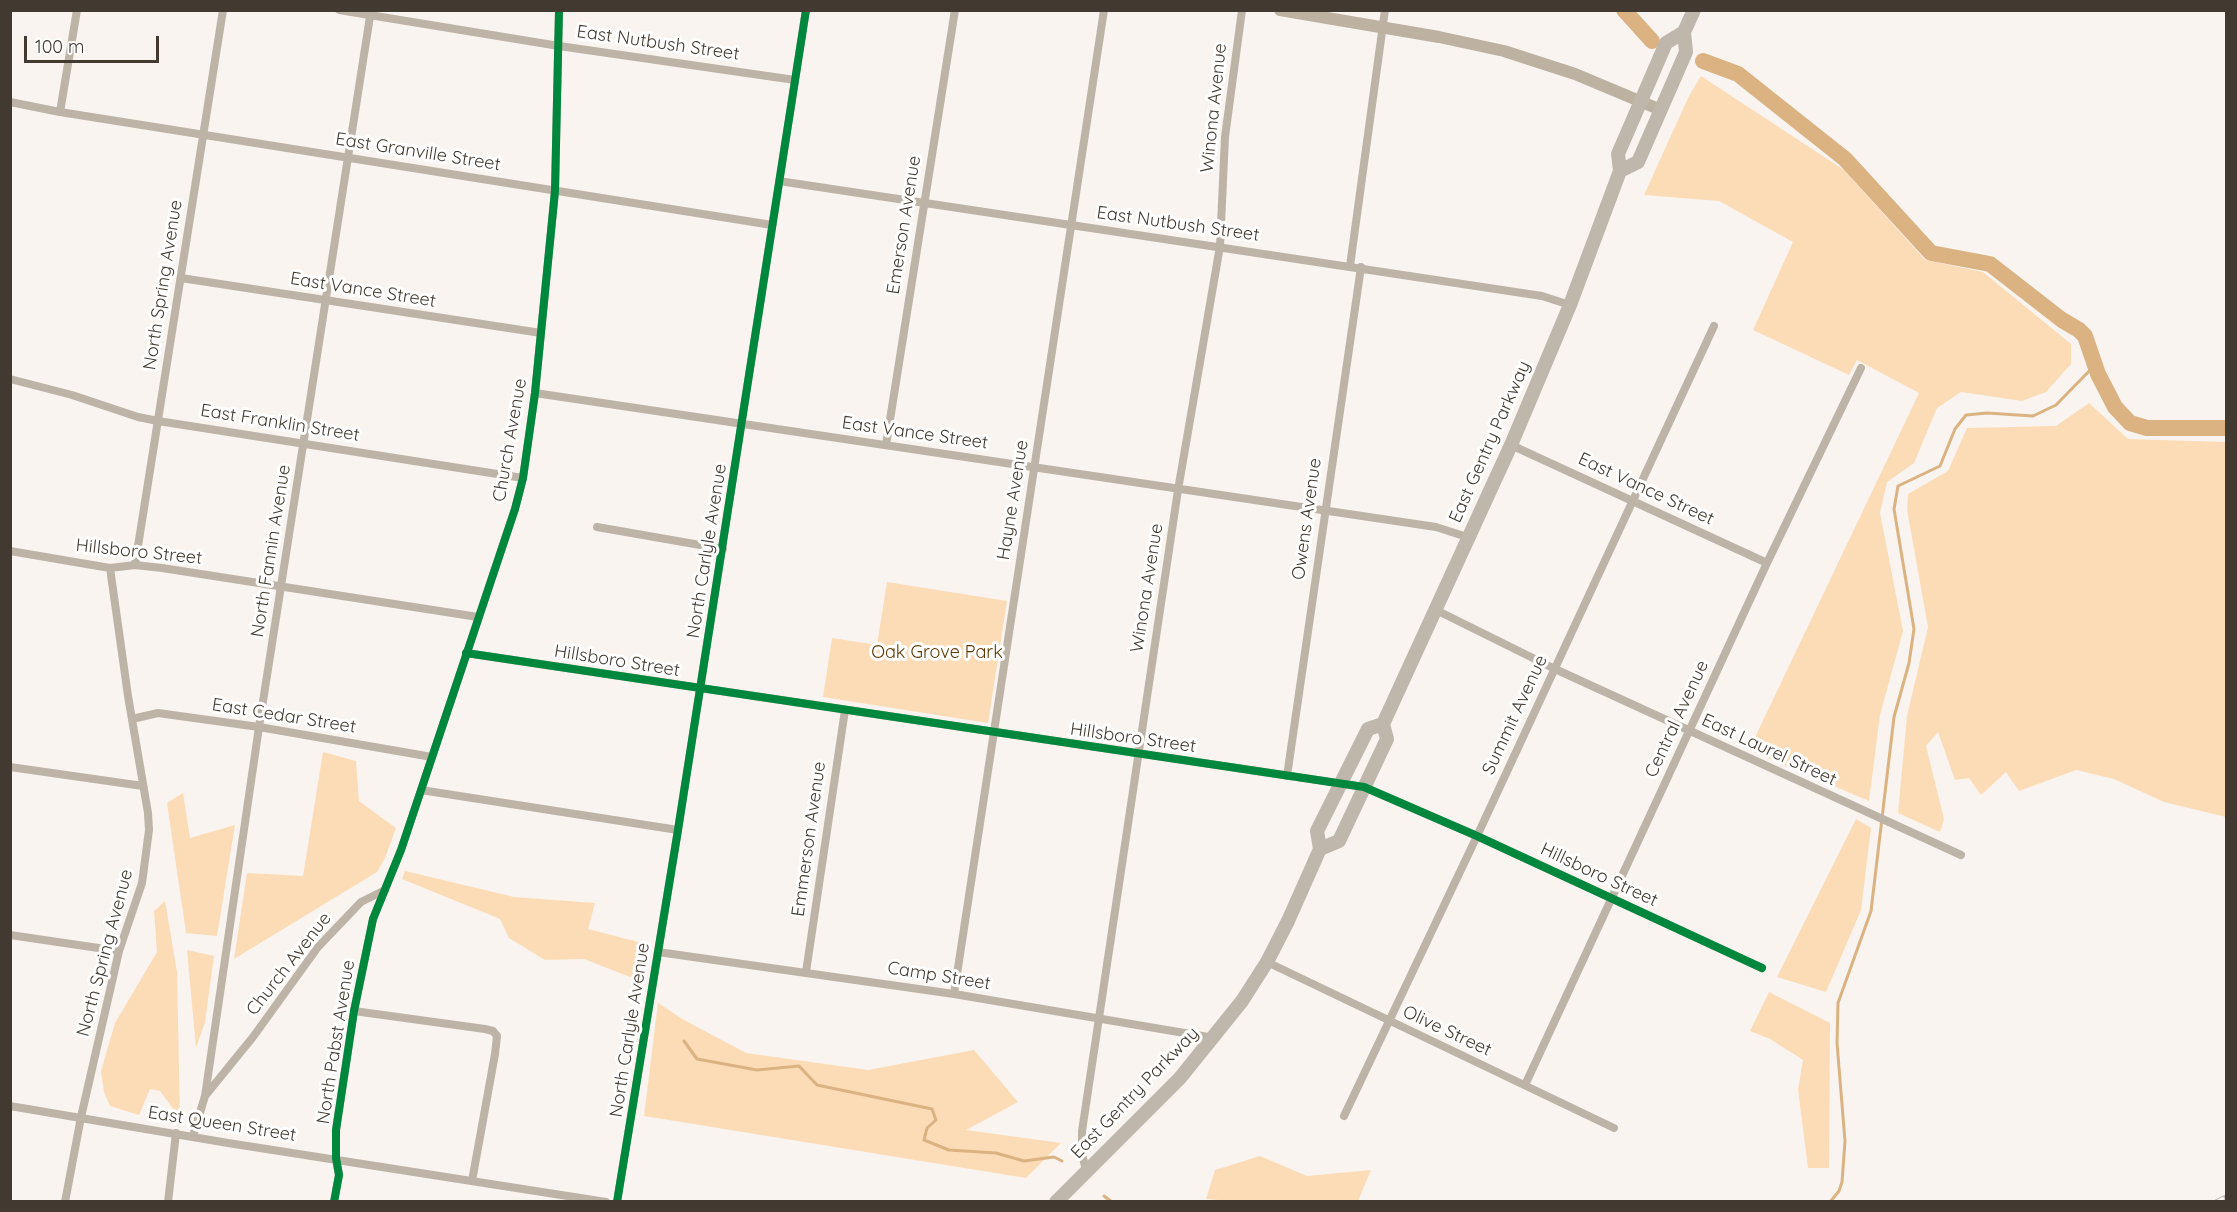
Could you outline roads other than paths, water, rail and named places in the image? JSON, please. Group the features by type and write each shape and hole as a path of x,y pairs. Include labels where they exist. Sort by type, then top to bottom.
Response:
{"main road":[{"path":"1280,10 1471,43 1521,56 1575,74 1661,110"},
{"name":"East Gentry Parkway","path":"1620,171 1638,162 1686,52 1684,32 1694,10"},
{"name":"East Gentry Parkway","path":"1320,849 1339,841 1388,739 1383,724 1511,445 1570,305 1620,171 1618,154 1666,43 1684,32"},
{"name":"East Gentry Parkway","path":"1056,1202 1180,1078 1242,1001 1267,962 1288,921 1320,849 1317,831 1340,784 1368,729 1383,724"}],"street":[{"path":"60,112 76,10"},
{"name":"North Spring Avenue","path":"135,565 223,10"},
{"name":"East Nutbush Street","path":"339,10 370,13 559,46 795,80"},
{"name":"Church Avenue","path":"193,1136 205,1096 253,1037 318,947 361,902 385,890 401,850 515,509 523,478 535,393 555,191 559,10"},
{"name":"North Carlyle Avenue","path":"617,1202 723,549 806,10"},
{"name":"Emerson Avenue","path":"886,445 955,10"},
{"name":"Hayne Avenue","path":"954,994 1104,10"},
{"name":"Winona Avenue","path":"1086,1170 1082,1154 1082,1131 1178,490 1220,246 1224,137 1242,10"},
{"path":"1350,266 1385,10"},
{"name":"North Fannin Avenue","path":"205,1096 259,727 370,13"},
{"name":"East Granville Street","path":"10,102 60,112 772,225"},
{"name":"East Nutbush Street","path":"779,181 1361,267 1542,296 1570,305"},
{"name":"Owens Avenue","path":"1287,776 1361,267"},
{"name":"East Vance Street","path":"181,278 325,302 541,333"},
{"name":"Summit Avenue","path":"1344,1116 1714,326"},
{"name":"Central Avenue","path":"1525,1085 1767,563 1861,368"},
{"name":"East Franklin Street","path":"10,379 158,421 523,478"},
{"name":"East Vance Street","path":"535,393 1436,527 1467,537"},
{"name":"East Vance Street","path":"1511,445 1767,563"},
{"path":"597,527 723,549"},
{"name":"Hillsboro Street","path":"10,551 110,568 135,565 478,617"},
{"name":"North Spring Avenue","path":"65,1202 81,1117 119,951 142,883 148,830 110,568"},
{"name":"East Laurel Street","path":"1434,609 1555,669 1961,855"},
{"name":"Hillsboro Street","path":"466,653 1364,787 1477,836 1762,968"},
{"name":"Emmerson Avenue","path":"806,972 845,710"},
{"name":"East Cedar Street","path":"132,719 158,713 259,727 432,757"},
{"path":"10,767 143,786"},
{"path":"421,790 678,830"},
{"name":"North Pabst Avenue","path":"334,1202 339,1175 336,1158 336,1130 354,1011 373,919 385,890"},
{"path":"10,935 119,951"},
{"name":"Camp Street","path":"658,952 954,994 1214,1038"},
{"name":"Olive Street","path":"1267,962 1614,1128"},
{"path":"354,1011 485,1029 493,1031 497,1036 472,1181"},
{"name":"East Queen Street","path":"10,1106 228,1143 336,1158 552,1197 606,1202"},
{"path":"168,1202 176,1133"}],"waterway":[{"path":"1624,10 1652,41"},
{"path":"1703,61 1738,74 1845,159 1931,253 1990,264 2062,320 2079,330 2085,336 2098,374 2115,407 2130,423 2147,428 2226,428"},
{"path":"1830,1202 1839,1191 1842,1182 1845,1141 1837,1043 1838,1003 1871,911 1894,717 1909,663 1914,629 1894,509 1898,486 1940,466 1955,429 1966,415 1987,413 2033,416 2056,405 2095,365"},
{"path":"684,1041 697,1059 757,1070 799,1066 817,1085 932,1109 936,1120 927,1128 924,1140 949,1150 996,1153 1024,1161 1054,1157 1062,1161"},
{"path":"1104,1196 1112,1202"}],"railway":[{"path":"2216,1202 2226,1197"}],"park label":[{"name":"Oak Grove Park","path":"937,653"}]}
